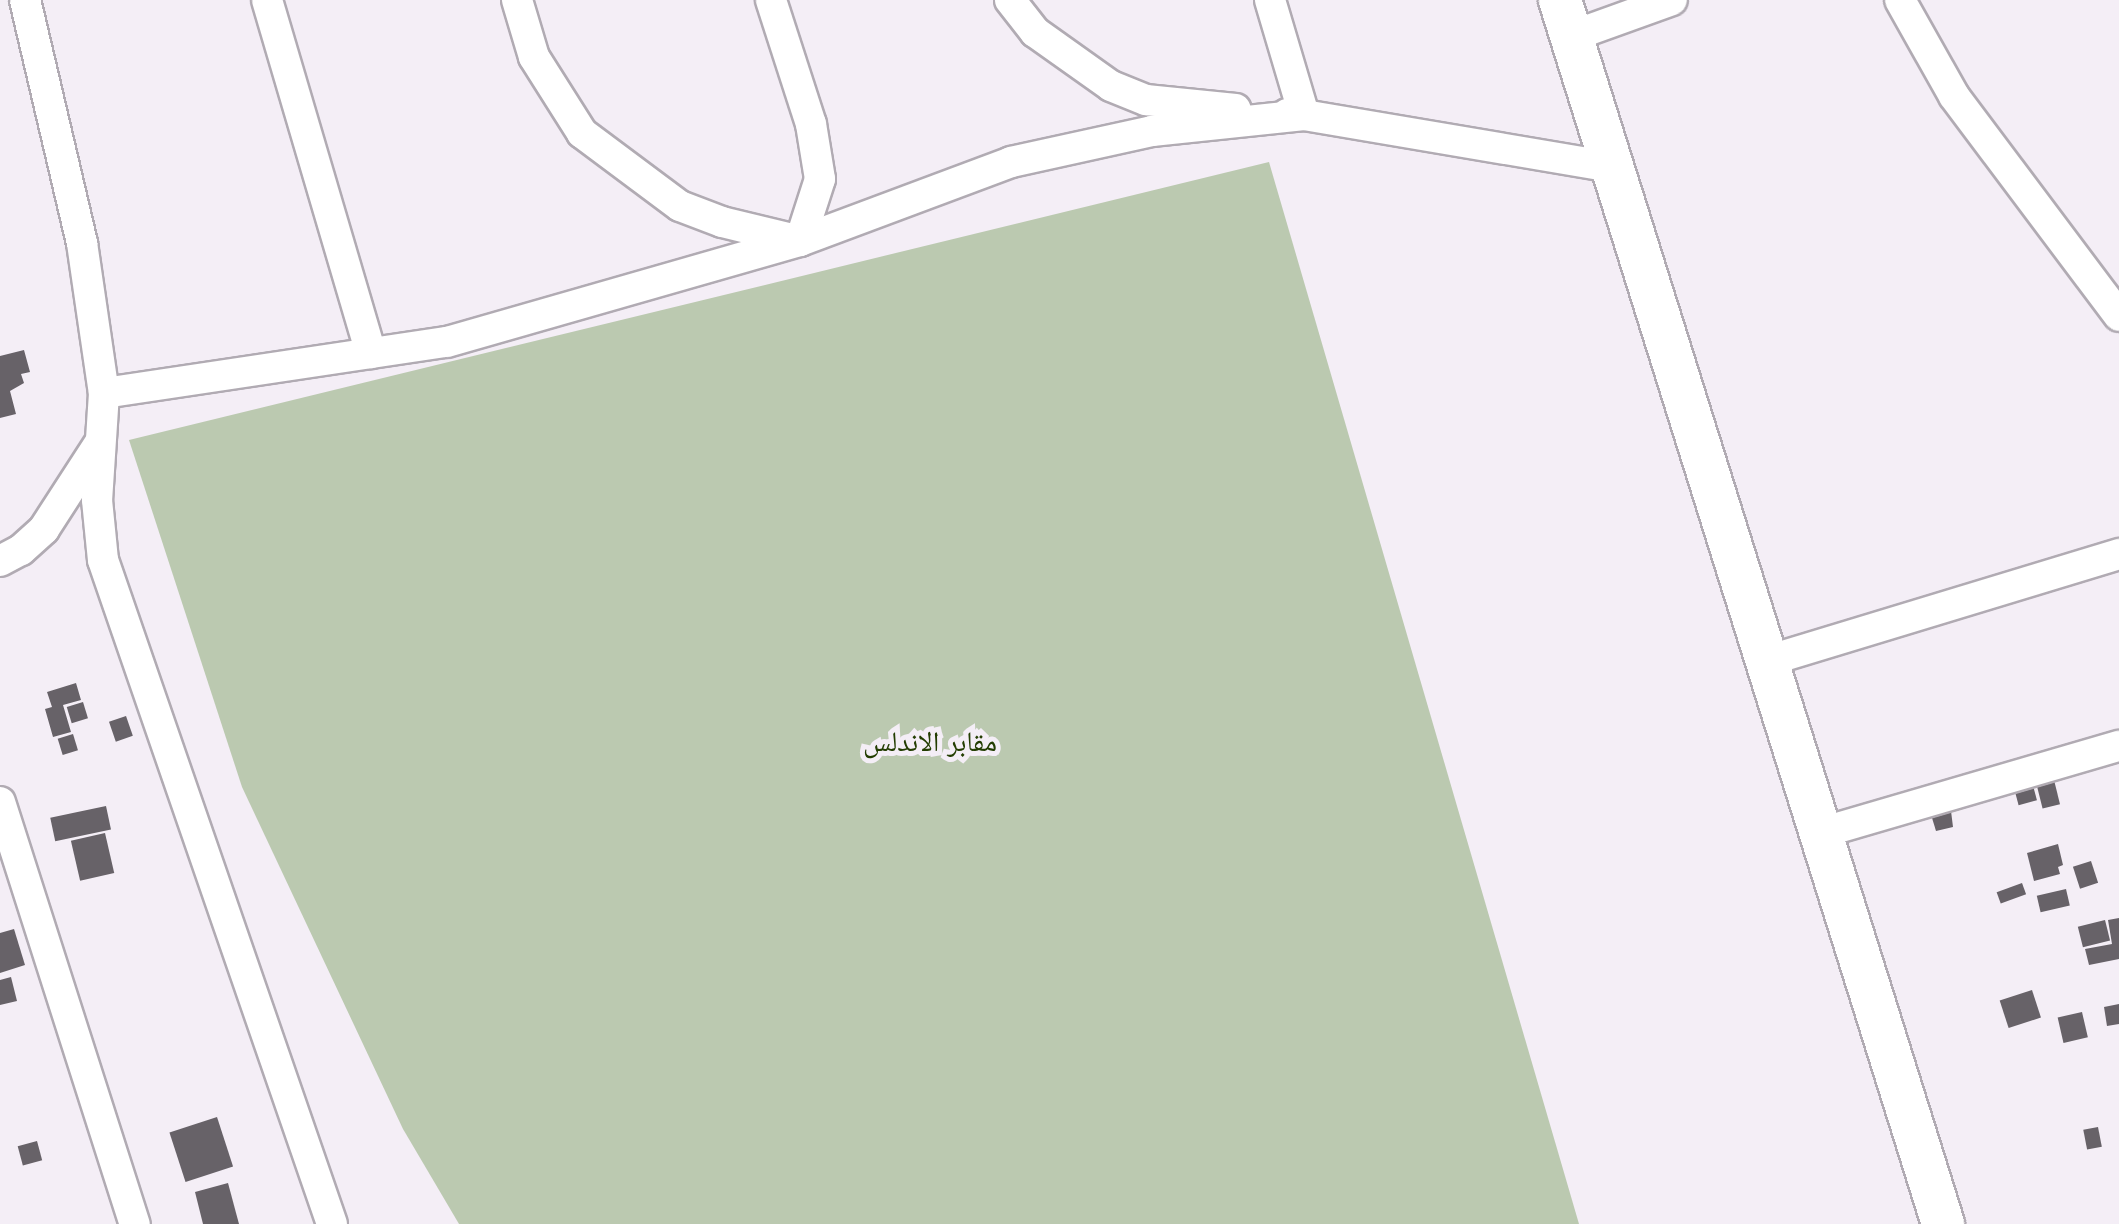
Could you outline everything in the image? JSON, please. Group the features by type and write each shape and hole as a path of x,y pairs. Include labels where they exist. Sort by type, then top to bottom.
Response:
{"street":[{"path":"24,0 82,242 104,392 97,500 103,560 332,1224"},
{"path":"267,0 371,353"},
{"path":"517,0 534,58 582,132 680,206 722,222 800,241"},
{"path":"771,0 812,124 820,179 813,211 800,241"},
{"path":"1010,0 1034,32 1111,86 1146,100 1304,115 1612,166"},
{"path":"1270,0 1304,115"},
{"path":"1672,0 1566,18 1944,1224"},
{"path":"1900,0 1972,121 2119,316"},
{"path":"104,392 447,342 800,241 1012,162 1152,130 1304,115"},
{"path":"0,561 21,550 44,528 103,437"},
{"path":"1770,660 2119,554"},
{"path":"1824,832 2119,746"},
{"path":"0,802 135,1224"}],"green space":[{"name":"مقابر الاندلس","path":"1269,162 1579,1224 459,1224 403,1129 242,787 129,440"}],"building":[{"path":"24,350 30,372 21,374 24,383 10,391 16,414 0,418 0,356"},
{"path":"76,683 81,700 63,705 71,732 53,737 45,709 52,707 47,692"},
{"path":"83,702 88,718 72,723 67,707"},
{"path":"126,716 133,736 116,742 109,722"},
{"path":"73,734 78,750 63,755 58,739"},
{"path":"2053,776 2060,804 2043,808 2036,780"},
{"path":"2031,778 2037,800 2019,805 2013,783"},
{"path":"1950,803 1953,827 1936,831 1929,808"},
{"path":"106,806 111,829 55,841 50,818"},
{"path":"105,833 114,873 80,881 71,841"},
{"path":"2058,844 2063,865 2058,867 2060,874 2034,881 2027,853"},
{"path":"2091,861 2098,883 2080,889 2073,867"},
{"path":"2022,883 2026,894 2001,904 1997,892"},
{"path":"2066,889 2070,906 2041,912 2037,896"},
{"path":"2119,918 2119,959 2089,965 2085,949 2112,944 2108,920"},
{"path":"2105,920 2110,940 2083,947 2078,927"},
{"path":"14,929 25,965 0,973 0,933"},
{"path":"11,977 17,1001 0,1005 0,980"},
{"path":"2032,990 2041,1018 2009,1028 2000,1001"},
{"path":"2119,1004 2119,1024 2107,1026 2104,1007"},
{"path":"2082,1012 2088,1037 2063,1043 2058,1018"},
{"path":"217,1117 233,1166 186,1182 169,1132"},
{"path":"2098,1127 2102,1147 2087,1149 2083,1130"},
{"path":"37,1141 42,1160 23,1165 18,1146"},
{"path":"228,1183 239,1224 203,1224 195,1192"}]}
